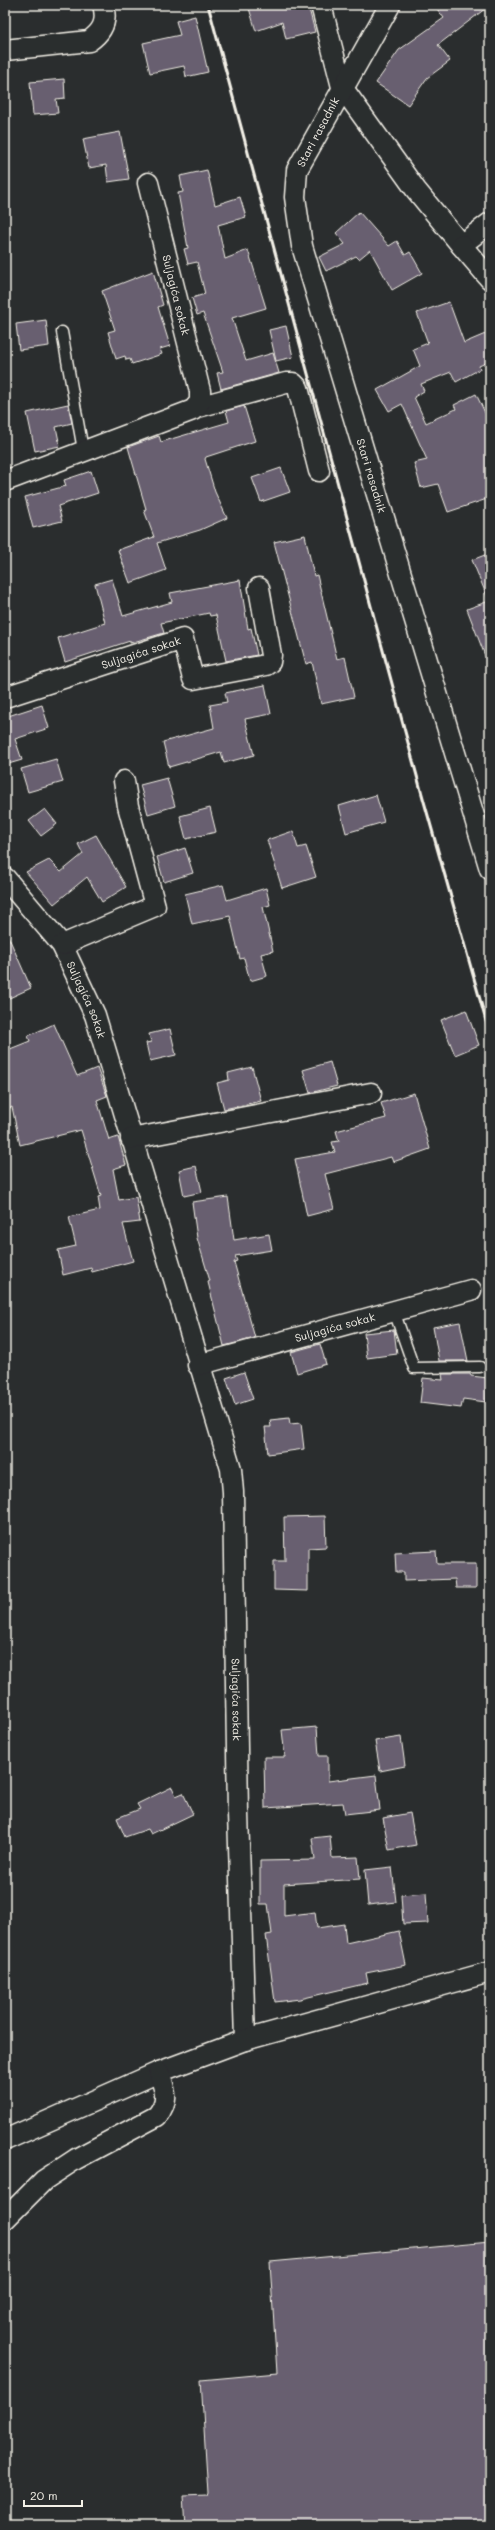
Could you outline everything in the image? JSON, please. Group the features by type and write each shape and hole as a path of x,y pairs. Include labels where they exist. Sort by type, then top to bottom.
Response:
{"street":[{"path":"5,50 89,41 97,35 104,26 106,15 103,5"},
{"name":"Stari rasadnik","path":"321,5 342,87 416,190 490,279"},
{"name":"Stari rasadnik","path":"390,5 342,87 297,170 295,197 302,246 490,870"},
{"name":"Suljagića sokak","path":"148,183 200,391 200,402 198,407"},
{"path":"461,245 490,223"},
{"path":"5,481 198,407 286,383 293,383 298,388 319,471"},
{"name":"Suljagića sokak","path":"5,697 183,639 194,679 266,665 270,662 271,655 259,588"},
{"path":"62,945 156,906 128,806 124,781"},
{"name":"Suljagića sokak","path":"5,878 62,945 95,1015 198,1365 231,1469 233,1492 238,1813 245,2040"},
{"path":"131,1140 371,1093"},
{"name":"Suljagića sokak","path":"198,1365 471,1290"},
{"path":"5,2140 159,2072 245,2040 490,1972"},
{"path":"5,2219 44,2180 76,2159 157,2116 165,2106 166,2097 159,2072"}],"lane":[{"path":"62,332 83,450"},
{"path":"394,1311 414,1368 480,1367"}],"building":[{"path":"248,5 308,5 315,32 286,39 282,22 256,31"},
{"path":"434,5 490,5 438,45 450,61 427,78 408,105 376,83 399,50 444,18"},
{"path":"195,16 208,72 186,77 184,66 150,73 143,43 180,35 176,21"},
{"path":"64,79 65,98 56,99 58,113 33,115 30,82"},
{"path":"120,132 129,179 108,182 106,165 89,168 83,139"},
{"path":"207,170 215,205 240,197 246,217 218,225 225,259 248,250 266,308 232,318 246,361 273,353 279,373 221,389 217,373 223,372 203,313 197,315 192,298 205,294 197,262 188,264 184,249 188,248 178,193 183,192 180,176"},
{"path":"359,212 389,246 397,241 405,255 410,252 422,273 392,290 370,250 359,259 356,256 326,271 319,257 345,244 336,233"},
{"path":"153,271 163,305 158,307 170,346 160,349 162,354 132,364 130,359 126,360 125,356 116,359 108,332 115,330 102,291"},
{"path":"449,302 464,343 490,332 490,361 479,366 480,369 456,382 451,372 421,384 424,391 414,397 426,423 456,409 454,405 476,394 490,423 490,498 448,512 438,484 421,488 414,463 427,460 402,404 389,411 377,390 420,366 413,349 428,343 417,313"},
{"path":"46,320 49,346 19,350 16,324"},
{"path":"286,326 293,357 276,361 269,330"},
{"path":"68,404 72,423 56,427 60,446 35,451 27,413"},
{"path":"244,406 255,441 206,457 205,459 215,492 227,518 200,530 157,543 166,570 130,583 118,550 154,537 144,510 146,509 128,447 159,436 161,442 229,422 226,411"},
{"path":"281,468 290,492 261,502 252,478"},
{"path":"91,471 98,493 58,506 62,521 33,528 25,497 66,486 64,480"},
{"path":"305,535 314,576 317,575 337,659 345,657 354,697 321,704 312,662 306,664 274,542"},
{"path":"490,553 489,666 467,609 489,601 472,560"},
{"path":"112,579 123,616 172,602 170,593 240,580 248,629 251,628 257,655 226,661 216,615 210,616 209,613 161,623 164,633 130,643 130,641 65,662 58,638 105,623 95,584"},
{"path":"265,685 271,714 245,719 254,755 224,763 221,752 169,767 163,742 214,728 210,705 227,702 225,693"},
{"path":"42,705 49,728 15,739 22,760 5,765 5,717"},
{"path":"56,759 63,782 28,792 21,769"},
{"path":"167,778 175,806 148,814 140,785"},
{"path":"376,795 384,822 346,833 339,806"},
{"path":"210,808 216,832 186,839 180,816"},
{"path":"45,809 57,824 41,836 29,821"},
{"path":"293,831 298,848 306,846 316,877 282,888 267,840"},
{"path":"96,835 126,887 102,902 87,877 54,904 26,872 49,860 61,872 83,854 78,844"},
{"path":"185,848 193,873 164,882 157,857"},
{"path":"223,885 227,900 266,888 270,905 263,907 273,951 261,954 267,976 250,981 244,958 240,959 230,916 192,924 185,894"},
{"path":"5,929 31,988 5,1000"},
{"path":"466,1010 479,1045 455,1055 441,1020"},
{"path":"54,1024 77,1076 97,1068 107,1096 97,1100 109,1140 118,1137 126,1165 113,1169 119,1200 136,1197 140,1222 123,1224 133,1261 92,1272 91,1268 63,1275 58,1250 76,1246 69,1217 100,1210 98,1197 101,1196 81,1130 20,1145 12,1107 5,1110 5,1051 30,1041 28,1036"},
{"path":"170,1029 176,1055 150,1061 146,1043 151,1042 149,1034"},
{"path":"330,1062 337,1086 310,1093 303,1070"},
{"path":"252,1067 261,1101 224,1109 217,1083 229,1080 228,1073"},
{"path":"414,1093 430,1149 393,1162 391,1157 325,1174 334,1209 307,1216 295,1159 335,1152 332,1142 339,1141 336,1131 386,1118 381,1103"},
{"path":"196,1166 202,1192 184,1196 179,1170"},
{"path":"228,1197 234,1240 269,1234 272,1250 235,1256 237,1261 234,1262 255,1338 224,1346 208,1282 210,1281 197,1238 192,1202"},
{"path":"460,1322 468,1361 439,1361 433,1327"},
{"path":"394,1330 397,1354 367,1358 364,1333"},
{"path":"320,1344 326,1364 297,1373 291,1352"},
{"path":"244,1372 253,1399 235,1405 226,1378"},
{"path":"442,1374 470,1374 471,1376 488,1378 486,1402 463,1399 461,1408 420,1403 423,1378 443,1380"},
{"path":"289,1418 290,1424 301,1423 304,1449 268,1454 265,1427 271,1427 270,1420"},
{"path":"325,1516 326,1547 308,1548 308,1591 274,1590 274,1561 285,1561 284,1517"},
{"path":"436,1551 437,1564 476,1564 476,1588 456,1588 455,1579 404,1581 404,1572 396,1572 395,1553"},
{"path":"317,1727 319,1756 328,1756 328,1781 376,1775 380,1810 345,1814 343,1803 265,1808 264,1757 285,1757 282,1730"},
{"path":"401,1737 405,1766 380,1771 375,1741"},
{"path":"172,1787 176,1796 183,1793 193,1814 151,1834 148,1829 125,1837 117,1818 140,1809 137,1804"},
{"path":"410,1813 416,1845 389,1850 383,1818"},
{"path":"330,1836 332,1858 358,1857 360,1879 284,1884 284,1916 315,1912 317,1928 344,1924 346,1943 399,1931 406,1965 366,1973 368,1983 300,1999 275,2002 266,1935 272,1934 268,1904 260,1904 260,1861 315,1860 312,1838"},
{"path":"392,1867 396,1902 368,1905 365,1870"},
{"path":"426,1893 428,1923 403,1924 401,1895"},
{"path":"490,2242 490,2495 487,2495 489,2525 185,2525 183,2497 207,2496 208,2493 201,2380 277,2373 270,2262"}],"railway":[{"path":"208,5 423,798 490,1035"}]}
